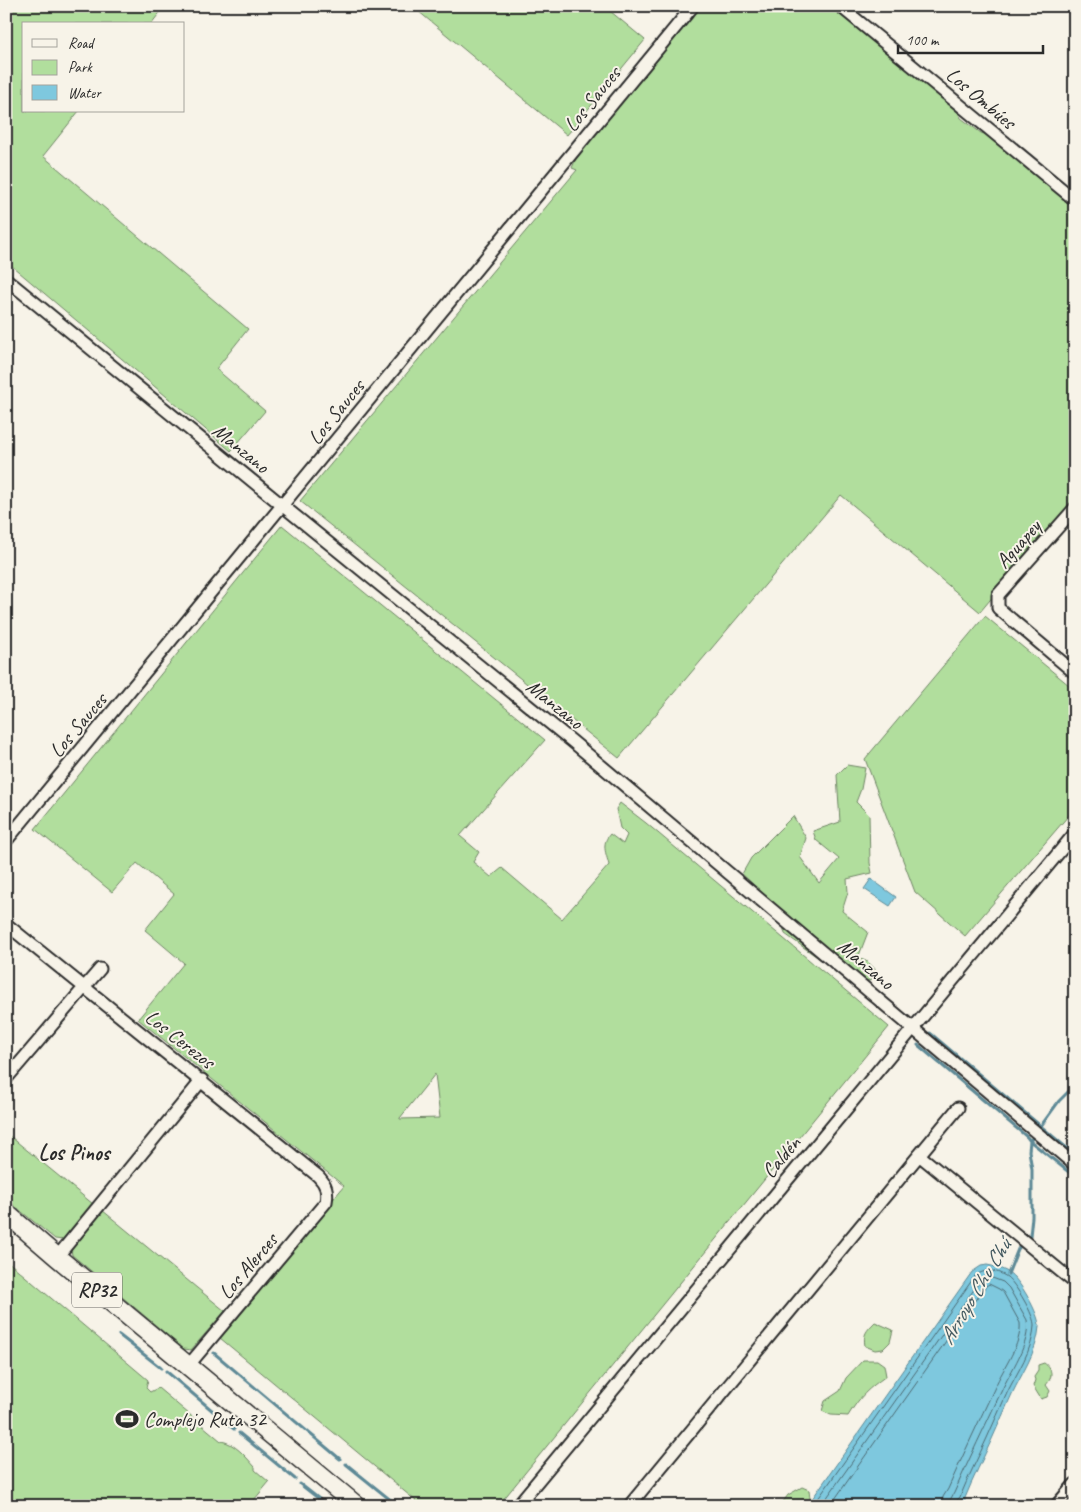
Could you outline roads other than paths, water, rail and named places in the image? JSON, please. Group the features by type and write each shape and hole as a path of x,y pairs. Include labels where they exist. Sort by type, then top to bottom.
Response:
{"main road":[{"name":"RP32","path":"6,1213 357,1506"}],"street":[{"name":"Los Sauces","path":"6,841 693,6"},
{"name":"Los Ombúes","path":"840,6 1075,200"},
{"name":"Manzano","path":"6,279 573,742 1075,1165"},
{"name":"Aguapey","path":"1072,515 998,595 998,608 1075,673"},
{"name":"Caldén","path":"517,1506 1075,833"},
{"name":"Los Cerezos","path":"6,924 202,1080 324,1181 326,1187"},
{"path":"6,1079 100,969"},
{"path":"57,1257 202,1080"},
{"path":"629,1506 958,1108"},
{"path":"920,1155 1075,1283"},
{"name":"Los Alerces","path":"188,1366 326,1202 328,1194 326,1187"},
{"path":"1056,1506 1075,1484"}],"water":[{"path":"871,879 896,897 890,906 864,889"},
{"path":"987,1265 1008,1272 1018,1281 1033,1306 1039,1327 1032,1354 1009,1400 965,1501 960,1506 807,1506 972,1272 981,1266"}],"waterway":[{"path":"930,1033 1075,1155"},
{"path":"918,1045 1075,1177"},
{"name":"Arroyo Chu Chú","path":"1027,1239 1030,1236 1032,1217 1030,1141 1059,1101 1075,1085"},
{"name":"Arroyo Chu Chú","path":"1008,1274 1018,1249 1022,1244"},
{"path":"119,1335 161,1368"},
{"path":"214,1353 340,1459"},
{"path":"166,1371 234,1429"},
{"path":"239,1433 295,1479"},
{"path":"346,1464 398,1506"},
{"path":"300,1484 328,1506"}],"place":[{"name":"Complejo Ruta 32","path":"127,1419"}],"district":[{"name":"Los Pinos","path":"74,1153"}]}
